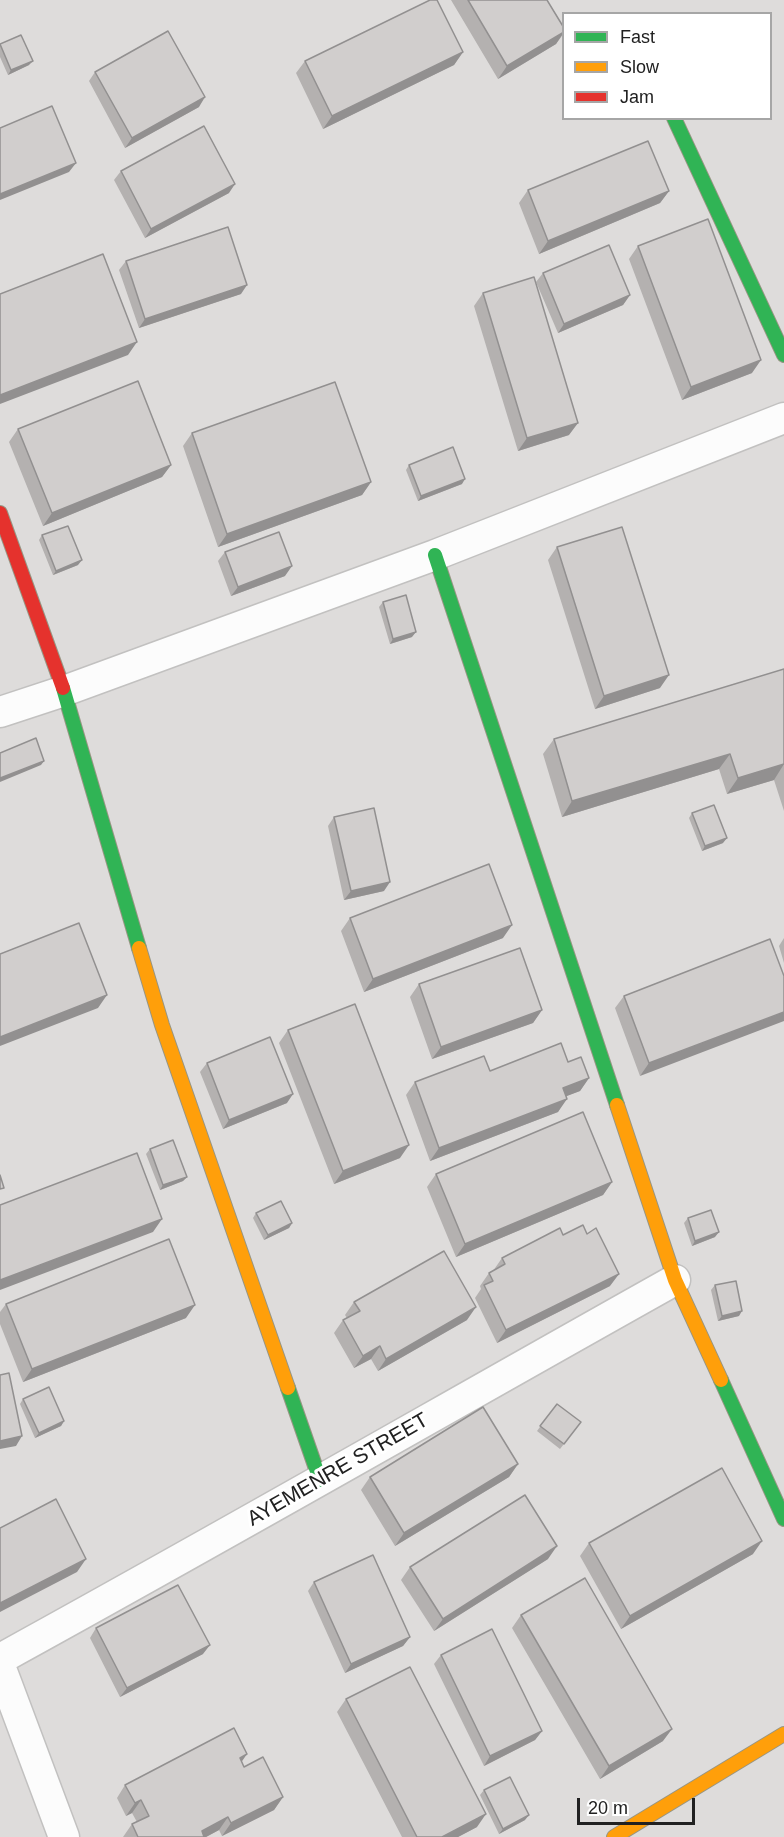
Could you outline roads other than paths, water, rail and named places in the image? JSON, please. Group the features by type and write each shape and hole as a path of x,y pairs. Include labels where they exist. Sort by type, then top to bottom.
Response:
{"street":[{"path":"675,120 784,355"},
{"path":"0,712 64,691 435,555 784,418"},
{"path":"0,513 64,691 162,1025 320,1479"},
{"path":"435,555 675,1280 784,1519"},
{"name":"AYEMENRE STREET","path":"0,1659 210,1544 320,1479 675,1280"},
{"path":"0,1666 64,1837"},
{"path":"614,1837 784,1734"}]}
